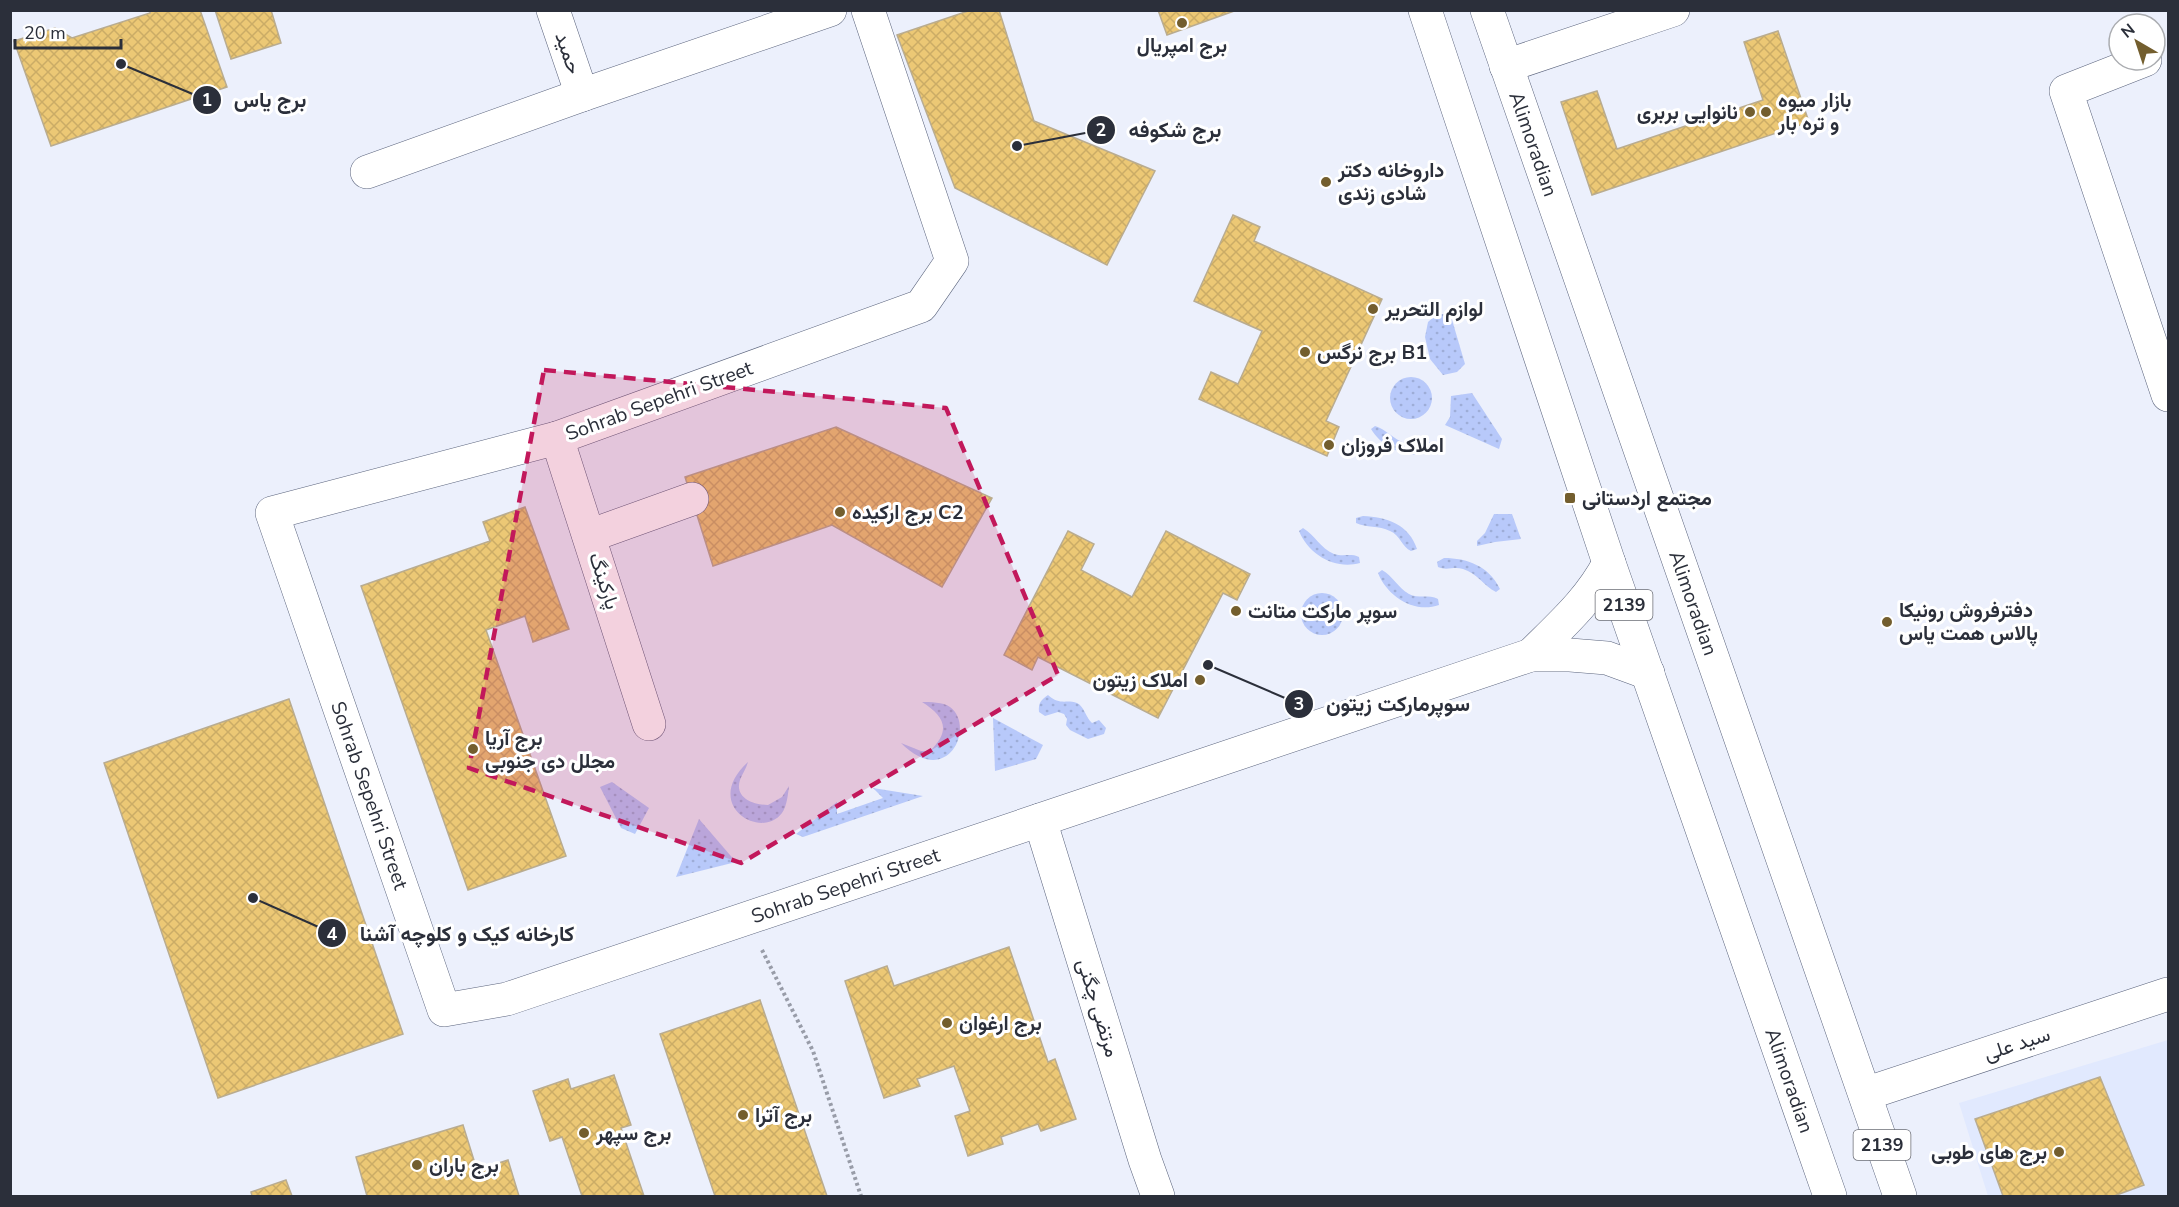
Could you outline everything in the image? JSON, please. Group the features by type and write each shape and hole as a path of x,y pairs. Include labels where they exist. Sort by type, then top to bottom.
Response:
{"street":[{"name":"حمید","path":"553,10 582,95"},
{"path":"367,172 830,10"},
{"name":"Sohrab Sepehri Street","path":"868,10 952,261 921,306 557,438 272,513 444,1010 507,999 1531,655 1570,654 1607,658 1648,673"},
{"name":"Alimoradian","path":"1425,10 1609,563 1830,1197"},
{"name":"Alimoradian","path":"1487,10 1900,1197"},
{"path":"1506,66 1673,10"},
{"path":"2115,72 2066,92 2169,395"},
{"name":"پارکینگ","path":"557,438 649,724"},
{"path":"589,536 692,499"},
{"name":"Sohrab Sepehri Street","path":"1531,655 1581,606 1601,579 1609,563"},
{"name":"مرتضی چگنی","path":"1040,820 1158,1197"},
{"name":"سید علی","path":"1865,1094 2169,994"}],"path":[{"path":"745,918 813,1051 861,1197"}],"highlighted area":[{"path":"544,370 946,408 1058,675 741,863 469,768"}],"shaded area":[{"path":"1450,313 1465,364 1457,372 1443,375 1430,359 1425,337 1428,322 1436,315"},
{"path":"1411,377 1419,378 1426,383 1431,390 1431,406 1426,413 1419,418 1411,419 1403,418 1396,413 1391,406 1390,398 1391,390 1396,383 1403,378"},
{"path":"1472,393 1502,439 1499,449 1445,425 1450,417 1451,396"},
{"path":"1375,426 1401,442 1435,443 1437,449 1419,454 1401,452 1377,437 1371,429"},
{"path":"1494,514 1512,514 1521,539 1477,546 1477,541 1485,533"},
{"path":"1363,516 1380,518 1396,524 1408,533 1417,549 1411,551 1396,535 1386,529 1356,523 1356,518"},
{"path":"1303,528 1329,551 1337,555 1359,557 1360,563 1341,564 1324,559 1303,540 1299,531"},
{"path":"1444,558 1469,562 1484,569 1500,589 1496,592 1472,573 1463,569 1438,567 1437,562"},
{"path":"1382,570 1409,594 1438,599 1439,605 1420,607 1403,601 1395,596 1382,581 1378,573"},
{"path":"1322,593 1337,599 1343,614 1337,629 1322,635 1307,629 1301,614 1307,599"},
{"path":"1048,695 1056,700 1077,703 1092,723 1099,720 1106,728 1104,734 1088,739 1070,730 1066,725 1067,719 1064,714 1058,712 1045,716 1039,712 1040,702"},
{"path":"922,702 947,705 957,716 960,727 958,739 953,750 944,757 932,760 918,756 901,743 921,751 930,751 941,736 943,730 940,718"},
{"path":"993,718 1043,745 1036,759 995,771"},
{"path":"748,762 739,786 743,796 751,802 768,805 782,797 789,786 784,810 773,821 761,823 750,821 740,814 733,804 731,792 735,778"},
{"path":"612,782 649,808 635,834 621,828 600,787"},
{"path":"873,788 923,796 803,837 796,834 837,802 837,814 883,798"},
{"path":"699,819 736,862 676,877"},
{"path":"2168,1040 2168,1196 1988,1196 1959,1103"}],"building":[{"path":"150,10 200,10 227,87 51,146 14,41 55,28 72,38 150,13"},
{"path":"215,10 271,10 281,43 231,59"},
{"path":"971,10 999,10 1034,121 1155,171 1107,265 955,188 897,35"},
{"name":"برج امپریال","path":"1158,10 1237,10 1167,35"},
{"name":"بازار میوه و تره بار","path":"1778,31 1809,122 1592,195 1561,102 1597,91 1617,149 1763,100 1744,42"},
{"name":"برج نرگس B1","path":"1233,215 1260,227 1254,241 1382,299 1326,421 1339,427 1327,456 1199,399 1211,372 1238,384 1262,331 1194,301"},
{"name":"برج ارکیده C2","path":"836,427 992,498 942,587 832,525 713,566 685,477"},
{"name":"برج آریا مجلل دی جنوبی","path":"525,507 569,629 533,642 525,616 486,630 566,856 468,890 361,586 490,541 483,522"},
{"path":"1068,531 1094,544 1081,570 1132,597 1166,531 1250,574 1237,600 1223,593 1158,718 1038,657 1032,670 1004,655"},
{"path":"289,699 403,1034 218,1098 104,763"},
{"name":"برج ارغوان","path":"1009,947 1048,1062 1055,1059 1076,1119 1041,1131 1038,1124 1001,1137 1003,1144 968,1156 955,1116 970,1111 954,1066 917,1079 920,1086 884,1098 845,981 887,966 894,986"},
{"name":"برج آترا","path":"760,1000 827,1196 715,1196 660,1034"},
{"name":"برج سپهر","path":"614,1075 631,1125 621,1128 644,1196 582,1196 562,1137 550,1141 533,1091 568,1079 571,1089"},
{"name":"برج های طوبی","path":"2100,1077 2144,1185 2114,1196 2003,1196 1975,1119"},
{"name":"برج باران","path":"463,1125 477,1170 508,1160 519,1196 367,1196 356,1157"},
{"path":"286,1180 292,1196 252,1196 251,1192"}],"place":[{"name":"برج امپریال","path":"1182,23"},
{"name":"برج یاس","path":"121,64"},
{"name":"نانوایی بربری","path":"1750,112"},
{"name":"بازار میوه و تره بار","path":"1766,112"},
{"name":"برج شکوفه","path":"1017,146"},
{"name":"داروخانه دکتر شادی زندی","path":"1326,182"},
{"name":"لوازم التحریر","path":"1373,309"},
{"name":"برج نرگس B1","path":"1305,352"},
{"name":"املاک فروزان","path":"1329,445"},
{"name":"مجتمع اردستانی","path":"1570,498"},
{"name":"برج ارکیده C2","path":"840,512"},
{"name":"سوپر مارکت متانت","path":"1236,611"},
{"name":"دفترفروش رونیکا پالاس همت یاس","path":"1887,622"},
{"name":"سوپرمارکت زیتون","path":"1208,665"},
{"name":"املاک زیتون","path":"1200,680"},
{"name":"برج آریا مجلل دی جنوبی","path":"473,749"},
{"name":"کارخانه کیک و کلوچه آشنا","path":"253,898"},
{"name":"برج ارغوان","path":"947,1023"},
{"name":"برج آترا","path":"743,1115"},
{"name":"برج سپهر","path":"584,1133"},
{"name":"برج های طوبی","path":"2059,1152"},
{"name":"برج باران","path":"417,1165"}]}
